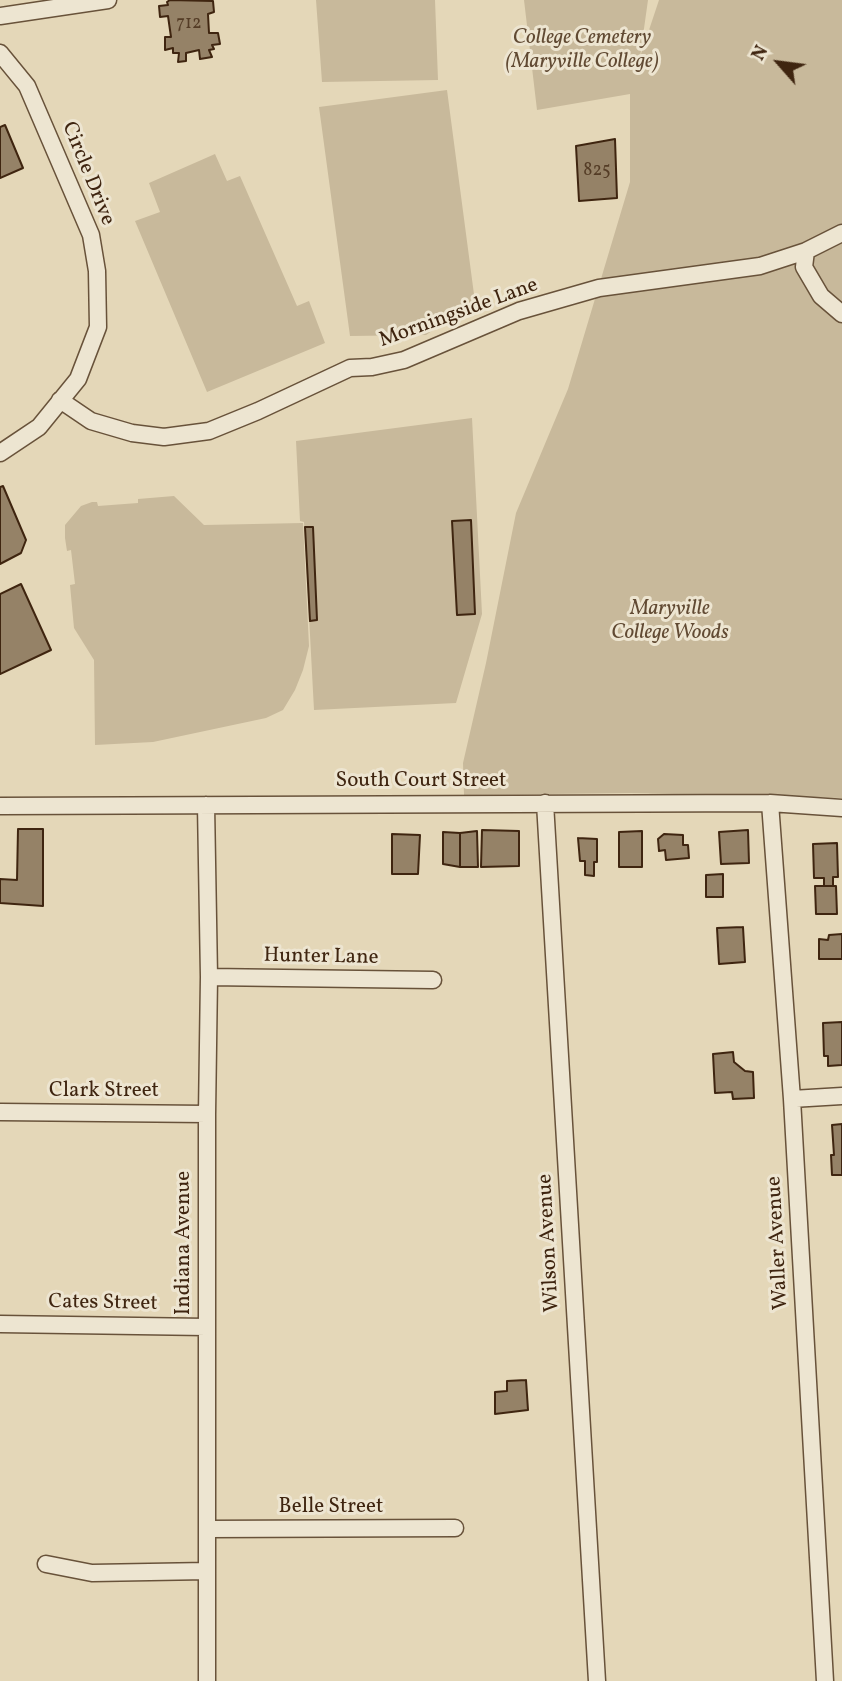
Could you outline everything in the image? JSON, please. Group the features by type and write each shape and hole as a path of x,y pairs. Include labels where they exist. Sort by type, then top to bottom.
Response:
{"street":[{"path":"0,16 108,0"},
{"name":"Circle Drive","path":"0,53 27,86 91,235 97,271 98,327 78,379 39,426 0,453"},
{"name":"Morningside Lane","path":"60,400 91,421 132,433 164,437 209,431 350,368 372,367 404,360 519,311 547,302 599,288 760,266 806,251 842,233"},
{"path":"806,251 804,267 821,296 842,314"},
{"name":"Wilson Avenue","path":"545,803 597,1681"},
{"name":"South Court Street","path":"0,806 770,803 842,808"},
{"name":"Waller Avenue","path":"770,803 792,1099 825,1681"},
{"name":"Indiana Avenue","path":"206,805 209,977 206,1681"},
{"name":"Hunter Lane","path":"209,977 433,980"},
{"path":"792,1099 842,1096"},
{"name":"Clark Street","path":"0,1112 207,1114"},
{"name":"Cates Street","path":"0,1324 206,1326"},
{"name":"Belle Street","path":"207,1529 455,1528"},
{"path":"46,1564 92,1573 207,1571"}],"green space":[{"path":"316,0 435,0 438,80 322,82"},
{"name":"Maryville College Woods","path":"524,0 648,0 640,57 659,0 842,0 842,798 631,793 464,795 463,763 516,513 568,389 630,182 630,94 537,110"},
{"path":"447,90 475,302 426,335 350,336 319,107"},
{"path":"215,154 227,181 240,176 297,306 309,301 325,343 207,392 135,221 160,212 149,183"},
{"path":"472,418 482,614 456,703 314,710 304,522 300,521 296,441"},
{"path":"174,496 204,525 303,523 309,646 303,670 283,710 266,718 153,742 95,745 94,660 74,628 70,585 75,584 71,550 67,551 65,525 81,506 92,502 97,502 98,506 138,503 138,499"}],"building":[{"path":"170,0 213,1 214,12 208,14 209,33 218,33 220,44 212,45 214,49 209,50 212,57 200,59 199,50 186,53 186,61 178,62 179,53 173,53 173,48 165,50 165,37 171,37 168,16 160,17 159,6 168,5"},
{"path":"5,125 23,168 0,178 0,127"},
{"path":"615,139 617,198 579,201 576,146"},
{"path":"3,486 26,540 21,553 0,564 0,487"},
{"path":"471,520 475,614 457,615 452,521"},
{"path":"305,527 313,527 317,620 310,621"},
{"path":"21,584 51,650 0,674 0,594"},
{"path":"18,829 43,829 43,906 0,903 0,879 17,880"},
{"path":"482,830 519,831 519,866 481,867"},
{"path":"748,830 749,863 721,864 719,832"},
{"path":"477,831 478,867 460,867 460,833"},
{"path":"642,831 642,867 619,867 619,832"},
{"path":"443,832 460,833 460,867 443,864"},
{"path":"392,834 420,835 418,874 392,874"},
{"path":"664,834 683,835 683,845 688,845 689,858 666,860 665,850 659,851 658,839"},
{"path":"578,838 597,839 594,876 585,875 585,861 580,861"},
{"path":"837,843 838,877 833,877 833,886 824,886 824,878 814,878 813,844"},
{"path":"723,874 723,897 706,897 706,875"},
{"path":"815,886 836,886 837,914 816,914"},
{"path":"743,927 745,962 719,964 717,928"},
{"path":"842,934 842,959 819,959 819,939 828,940 829,935"},
{"path":"842,1022 842,1065 828,1066 828,1056 824,1056 823,1023"},
{"path":"733,1052 734,1062 745,1071 753,1072 754,1098 733,1099 732,1092 715,1093 713,1054"},
{"path":"842,1124 842,1175 832,1175 832,1125"},
{"path":"526,1380 528,1410 495,1414 495,1392 507,1391 507,1381"}],"park label":[{"name":"College Cemetery (Maryville College)","path":"582,51"}]}
